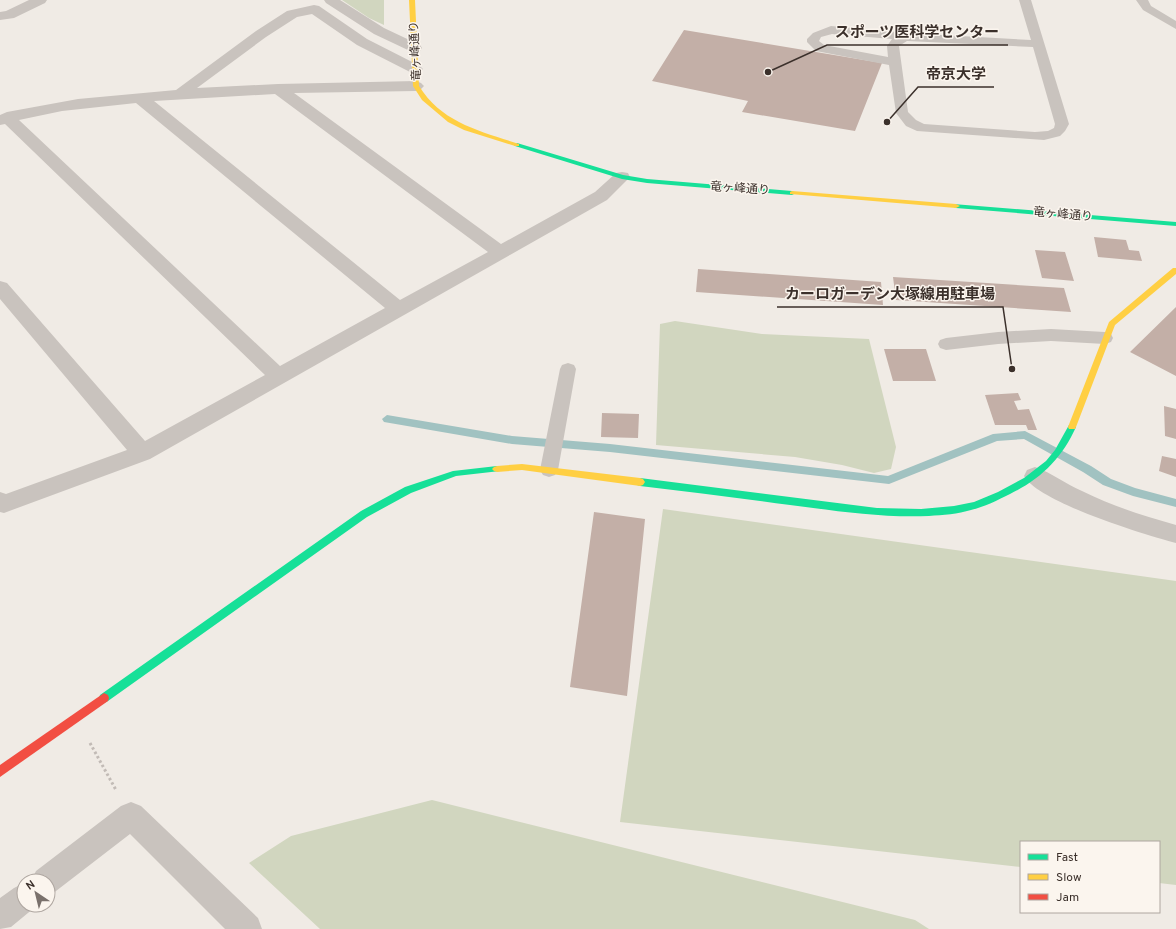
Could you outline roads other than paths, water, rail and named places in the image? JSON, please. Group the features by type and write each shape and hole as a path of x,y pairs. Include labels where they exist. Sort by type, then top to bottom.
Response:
{"street":[{"path":"0,16 9,15 40,0"},
{"path":"331,0 379,31 415,48"},
{"name":"竜ヶ峰通り","path":"412,0 416,86 424,99 434,109 450,121 466,129 622,177 647,181 1175,226"},
{"path":"180,94 261,34 292,14 314,9 362,42 415,69"},
{"path":"4,118 56,106 139,97 278,89 416,86"},
{"path":"278,89 500,252"},
{"path":"139,97 398,310"},
{"path":"4,118 278,376"},
{"path":"0,501 4,504 142,453 601,196 622,177"},
{"path":"0,772 76,716 364,514 408,490 456,473 522,467 877,512 908,513 966,508 1012,491 1042,470 1067,441 1096,368 1105,338 1112,324 1126,310 1165,281 1176,270"},
{"path":"0,287 142,453"},
{"path":"1042,470 1048,484 1091,506 1176,534"},
{"path":"56,873 131,816 247,929"},
{"path":"0,916 16,904"}],"lane":[{"path":"907,37 896,41 893,46 902,113 911,123 922,128 1036,136 1058,132 1062,128 1062,124 1025,0"},
{"path":"1142,0 1147,8 1176,26"},
{"path":"895,62 820,48 813,42 813,39 816,34 831,30 907,37 1038,44"},
{"path":"946,344 998,338 1051,335 1105,338"},
{"path":"549,470 568,369"}],"waterway":[{"path":"387,419 512,440 610,448 889,480 996,437 1025,435 1087,469 1107,482 1133,492 1176,503"}],"place":[{"name":"スポーツ医科学センター","path":"768,72"},
{"name":"帝京大学","path":"887,122"},
{"name":"カーロガーデン大塚線用駐車場","path":"1012,369"}]}
